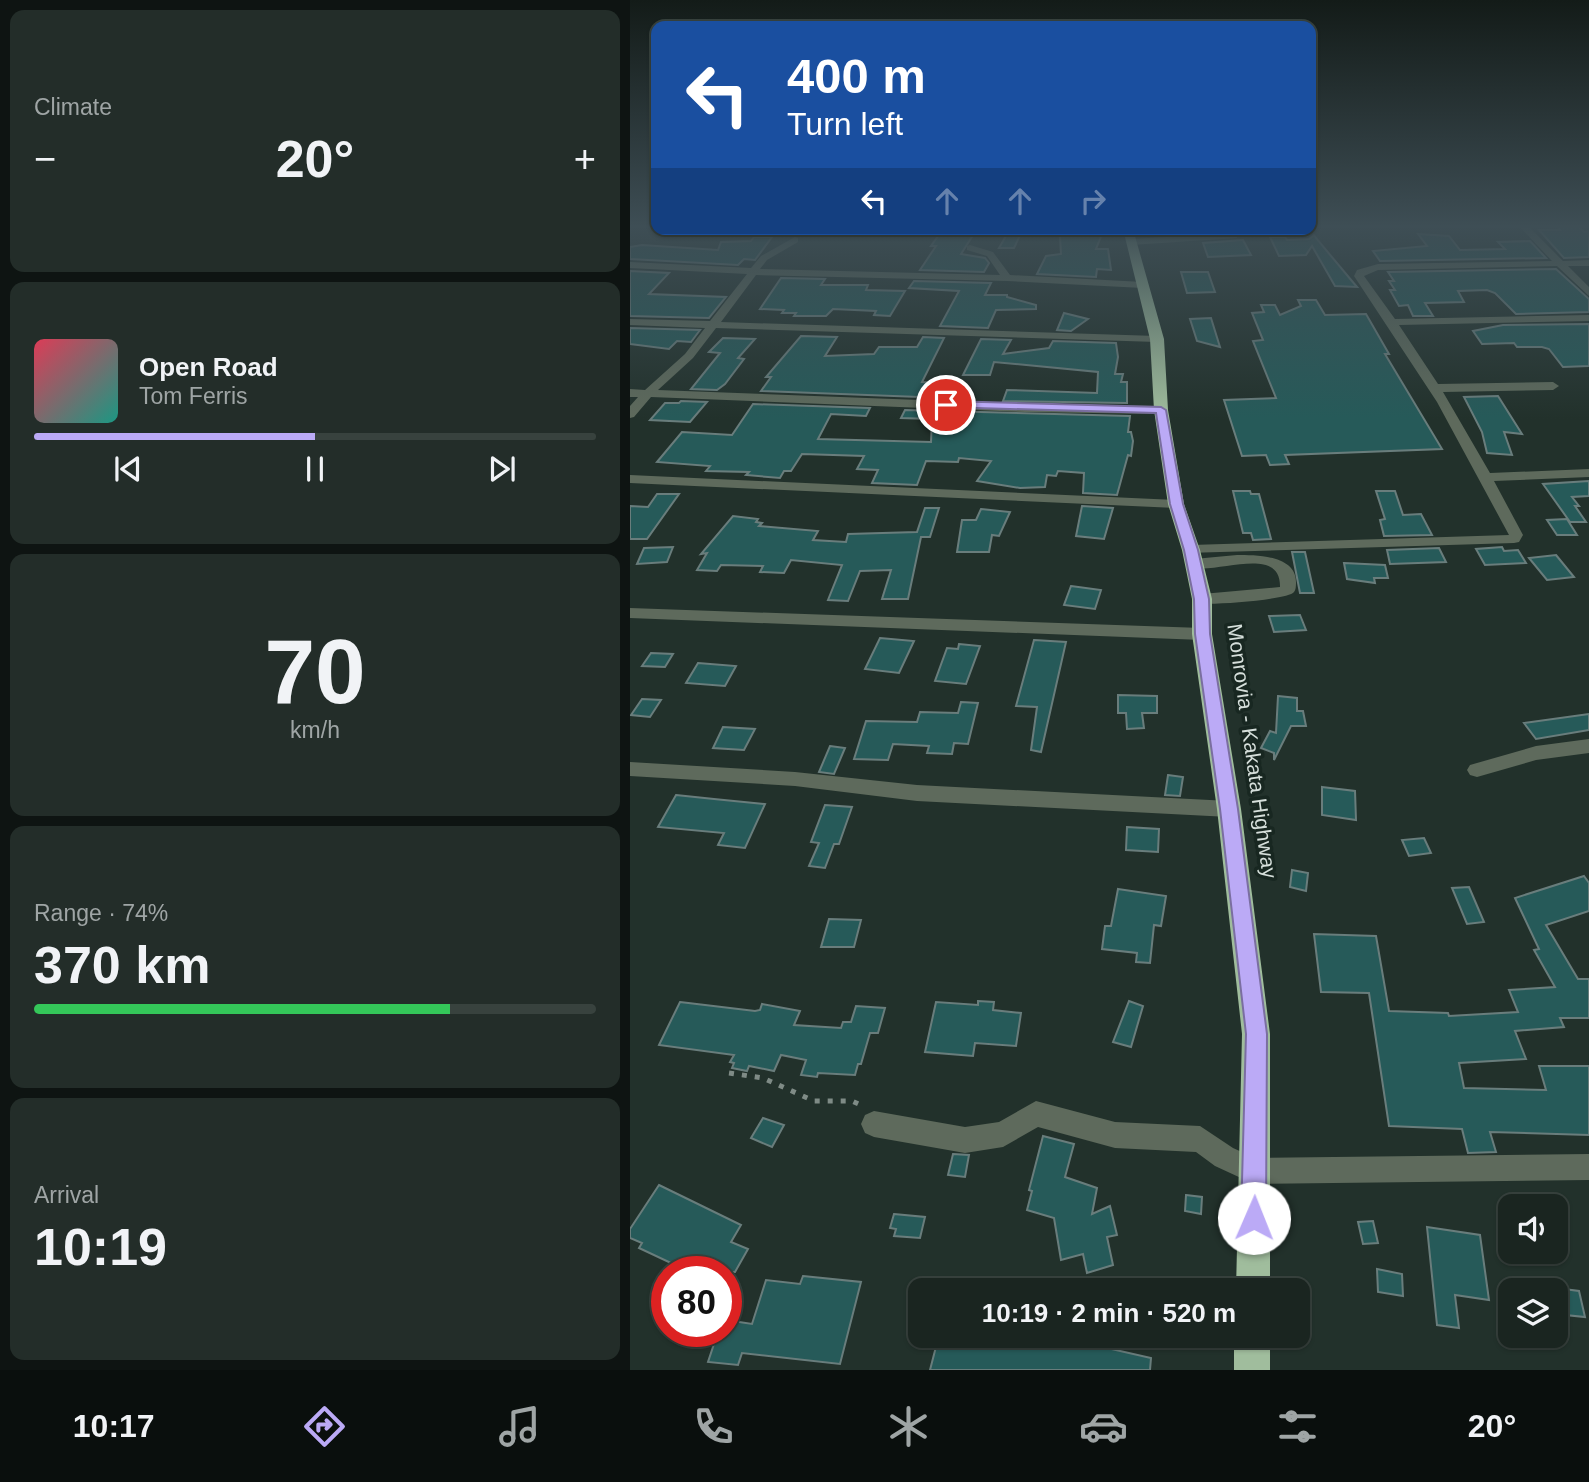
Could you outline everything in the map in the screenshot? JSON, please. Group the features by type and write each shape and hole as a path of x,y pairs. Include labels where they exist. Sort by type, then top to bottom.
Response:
{"highway":[{"name":"Monrovia - Kakata Highway","path":"1145,291 1157,339 1161,410 1176,504 1202,599 1202,634 1229,809 1256,1034 1253,1278"},
{"path":"1252,1348 1252,1370"}],"street":[{"path":"630,414 648,393 689,356 741,291"},
{"path":"1192,557 1514,539 1516,536 1487,477 1393,322 1370,291"},
{"path":"1393,322 1589,318"},
{"path":"630,322 1157,339"},
{"path":"1433,388 1501,389 1553,386"},
{"path":"630,393 1025,408 1161,410"},
{"path":"1487,477 1589,473"},
{"path":"630,479 1176,504"},
{"path":"1192,557 1276,562 1287,573 1290,582 1288,590 1279,593 1202,599"},
{"path":"630,613 1202,634"},
{"path":"1477,771 1536,753 1589,746"},
{"path":"630,768 795,779 917,793 1229,809"},
{"path":"874,1124 965,1140 1003,1134 1036,1114 1115,1135 1200,1139 1224,1157 1254,1171 1589,1167"}],"path":[{"path":"729,1073 766,1079 806,1099 860,1103 869,1111 874,1124"}],"building":[{"path":"630,291 726,297 709,318 630,316"},
{"path":"772,291 905,291 890,316 874,315 876,311 833,309 826,316 794,316 796,313 782,313 784,310 760,309"},
{"path":"959,291 987,291 985,295 1007,295 1036,305 1036,309 996,310 988,328 940,326"},
{"path":"1186,291 1215,292 1187,293"},
{"path":"1391,291 1460,291 1464,302 1425,303 1433,316 1413,316 1408,305 1399,306"},
{"path":"1489,291 1580,291 1589,299 1589,312 1516,314"},
{"path":"1298,300 1316,300 1325,315 1366,314 1389,354 1385,354 1442,449 1285,455 1289,464 1270,465 1266,455 1242,456 1224,400 1276,398 1253,341 1263,340 1252,313 1264,312 1261,305 1275,305 1280,315 1301,306"},
{"path":"1064,313 1088,319 1071,331 1057,330"},
{"path":"1211,318 1220,347 1197,341 1190,319"},
{"path":"1589,324 1589,366 1563,367 1549,349 1542,347 1517,347 1514,343 1482,344 1473,331 1503,325"},
{"path":"630,328 700,330 691,342 677,341 669,349 630,344"},
{"path":"801,336 837,337 825,356 874,354 879,347 917,347 923,337 944,338 922,382 954,383 946,398 761,391 771,377 766,377"},
{"path":"723,338 755,339 738,358 744,359 725,384 717,390 691,389 720,353 709,352"},
{"path":"981,339 1011,340 1003,354 1049,348 1053,341 1116,343 1118,357 1115,374 1123,374 1121,382 1127,382 1127,403 1003,401 1007,390 1097,393 1098,372 994,362 990,375 963,375"},
{"path":"1498,396 1522,434 1504,432 1512,455 1487,453 1482,432 1464,397"},
{"path":"707,402 690,422 650,420 665,403"},
{"path":"753,404 870,408 866,416 831,414 818,439 931,442 932,419 901,418 905,410 1130,416 1128,432 1131,432 1133,441 1131,456 1128,455 1117,495 1083,493 1084,473 1058,471 1056,476 1047,475 1045,487 1020,488 977,481 991,461 959,458 958,462 926,461 917,485 872,483 878,470 857,469 864,456 802,454 791,471 784,471 780,478 746,475 749,472 706,471 710,466 657,462 682,432 732,435"},
{"path":"1589,481 1589,496 1572,497 1586,522 1570,522 1543,484"},
{"path":"1233,491 1259,494 1271,539 1253,540 1251,533 1243,533"},
{"path":"1376,491 1395,491 1403,515 1421,514 1432,535 1384,536 1380,520 1385,519"},
{"path":"657,494 679,494 647,539 630,539 630,506 648,507"},
{"path":"1082,506 1113,508 1104,539 1076,536"},
{"path":"925,508 939,508 930,537 921,537 908,599 882,599 891,570 860,571 848,601 828,600 842,565 791,560 784,573 760,572 763,566 721,565 717,571 697,570 707,553 701,554 733,516 758,519 756,522 762,523 759,526 818,531 813,540 846,542 848,534 917,532"},
{"path":"981,509 1010,512 999,536 992,535 989,552 957,552 962,520 976,520"},
{"path":"1567,519 1577,535 1557,535 1547,520"},
{"path":"673,547 667,562 637,564 644,548"},
{"path":"1502,547 1504,551 1518,550 1526,563 1485,565 1476,549"},
{"path":"1439,548 1446,562 1390,564 1387,550"},
{"path":"1292,552 1305,552 1314,593 1300,593"},
{"path":"1556,555 1574,577 1547,580 1529,558"},
{"path":"1344,563 1385,565 1388,578 1374,578 1375,583 1347,579"},
{"path":"1071,586 1101,590 1095,609 1064,605"},
{"path":"1300,615 1306,630 1274,632 1269,616"},
{"path":"880,638 914,641 899,673 865,669"},
{"path":"1034,640 1066,642 1041,752 1031,750 1037,707 1016,706"},
{"path":"959,644 980,646 966,684 935,681 947,648 958,649"},
{"path":"651,653 673,654 665,667 642,666"},
{"path":"698,663 736,666 725,686 686,683"},
{"path":"1118,695 1157,696 1157,713 1142,713 1144,728 1127,729 1126,713 1118,713"},
{"path":"1278,696 1297,698 1297,711 1303,711 1306,726 1291,726 1274,760 1274,753 1261,748 1270,731 1276,733"},
{"path":"642,699 661,700 650,717 631,715"},
{"path":"961,702 978,703 968,744 954,743 952,754 927,753 929,746 893,744 888,760 854,759 866,721 917,722 920,712 958,713"},
{"path":"1589,714 1589,730 1536,739 1524,723"},
{"path":"723,727 755,729 744,750 713,748"},
{"path":"830,746 845,748 834,774 819,772"},
{"path":"1168,775 1183,777 1180,796 1165,795"},
{"path":"1322,787 1355,791 1356,820 1322,815"},
{"path":"676,795 765,804 745,848 718,845 724,833 658,827"},
{"path":"825,805 852,807 839,844 834,844 825,868 809,866 819,843 811,842"},
{"path":"1127,827 1159,829 1158,852 1126,850"},
{"path":"1424,838 1431,853 1409,856 1402,840"},
{"path":"1292,870 1308,873 1306,891 1290,887"},
{"path":"1584,876 1589,883 1589,911 1546,925 1578,979 1589,979 1589,1018 1560,1018 1564,1027 1515,1031 1526,1059 1459,1063 1464,1088 1546,1090 1539,1066 1589,1066 1589,1135 1490,1132 1496,1152 1468,1153 1462,1129 1389,1126 1369,993 1321,992 1314,934 1376,936 1389,1011 1448,1013 1449,1016 1518,1012 1509,990 1555,987 1534,950 1539,949 1515,898"},
{"path":"1469,887 1484,922 1467,924 1452,888"},
{"path":"1118,889 1166,896 1161,926 1154,925 1150,963 1136,962 1137,953 1102,949 1105,926 1111,926"},
{"path":"829,919 861,920 854,947 821,947"},
{"path":"978,1001 994,1002 993,1010 1021,1013 1016,1046 975,1043 973,1056 925,1052 936,1002 978,1005"},
{"path":"1129,1001 1143,1006 1131,1047 1113,1042"},
{"path":"680,1002 755,1011 760,1010 762,1004 800,1011 794,1025 841,1028 843,1022 851,1022 856,1006 885,1008 878,1033 870,1033 855,1075 818,1073 817,1077 801,1075 806,1060 781,1055 774,1071 749,1066 747,1071 732,1068 734,1063 730,1062 734,1055 659,1045"},
{"path":"763,1118 784,1125 772,1147 751,1138"},
{"path":"1043,1136 1074,1144 1065,1177 1097,1188 1092,1214 1110,1206 1117,1235 1107,1237 1113,1265 1087,1273 1083,1254 1061,1260 1054,1218 1027,1210 1032,1191 1029,1190"},
{"path":"953,1154 969,1155 965,1177 948,1175"},
{"path":"659,1185 741,1225 731,1242 748,1249 742,1260 742,1256 656,1256 639,1248 642,1243 630,1238 630,1229"},
{"path":"1186,1195 1202,1197 1201,1214 1185,1211"},
{"path":"894,1214 925,1217 920,1238 894,1236 896,1229 890,1228"},
{"path":"1373,1221 1378,1243 1363,1244 1358,1222"},
{"path":"1427,1227 1480,1235 1489,1300 1455,1295 1459,1328 1437,1325"},
{"path":"1377,1269 1402,1274 1403,1296 1378,1292"},
{"path":"803,1276 861,1282 840,1364 742,1353 738,1365 708,1362 713,1347 742,1347 742,1322 752,1324 766,1280 800,1284"},
{"path":"1568,1290 1579,1291 1585,1317 1568,1315"},
{"path":"936,1348 1107,1348 1151,1358 1150,1370 930,1370"}],"route":[{"path":"946,405 1161,410 1176,504 1191,550 1202,599 1202,634 1229,809 1256,1034 1254,1218"}]}
